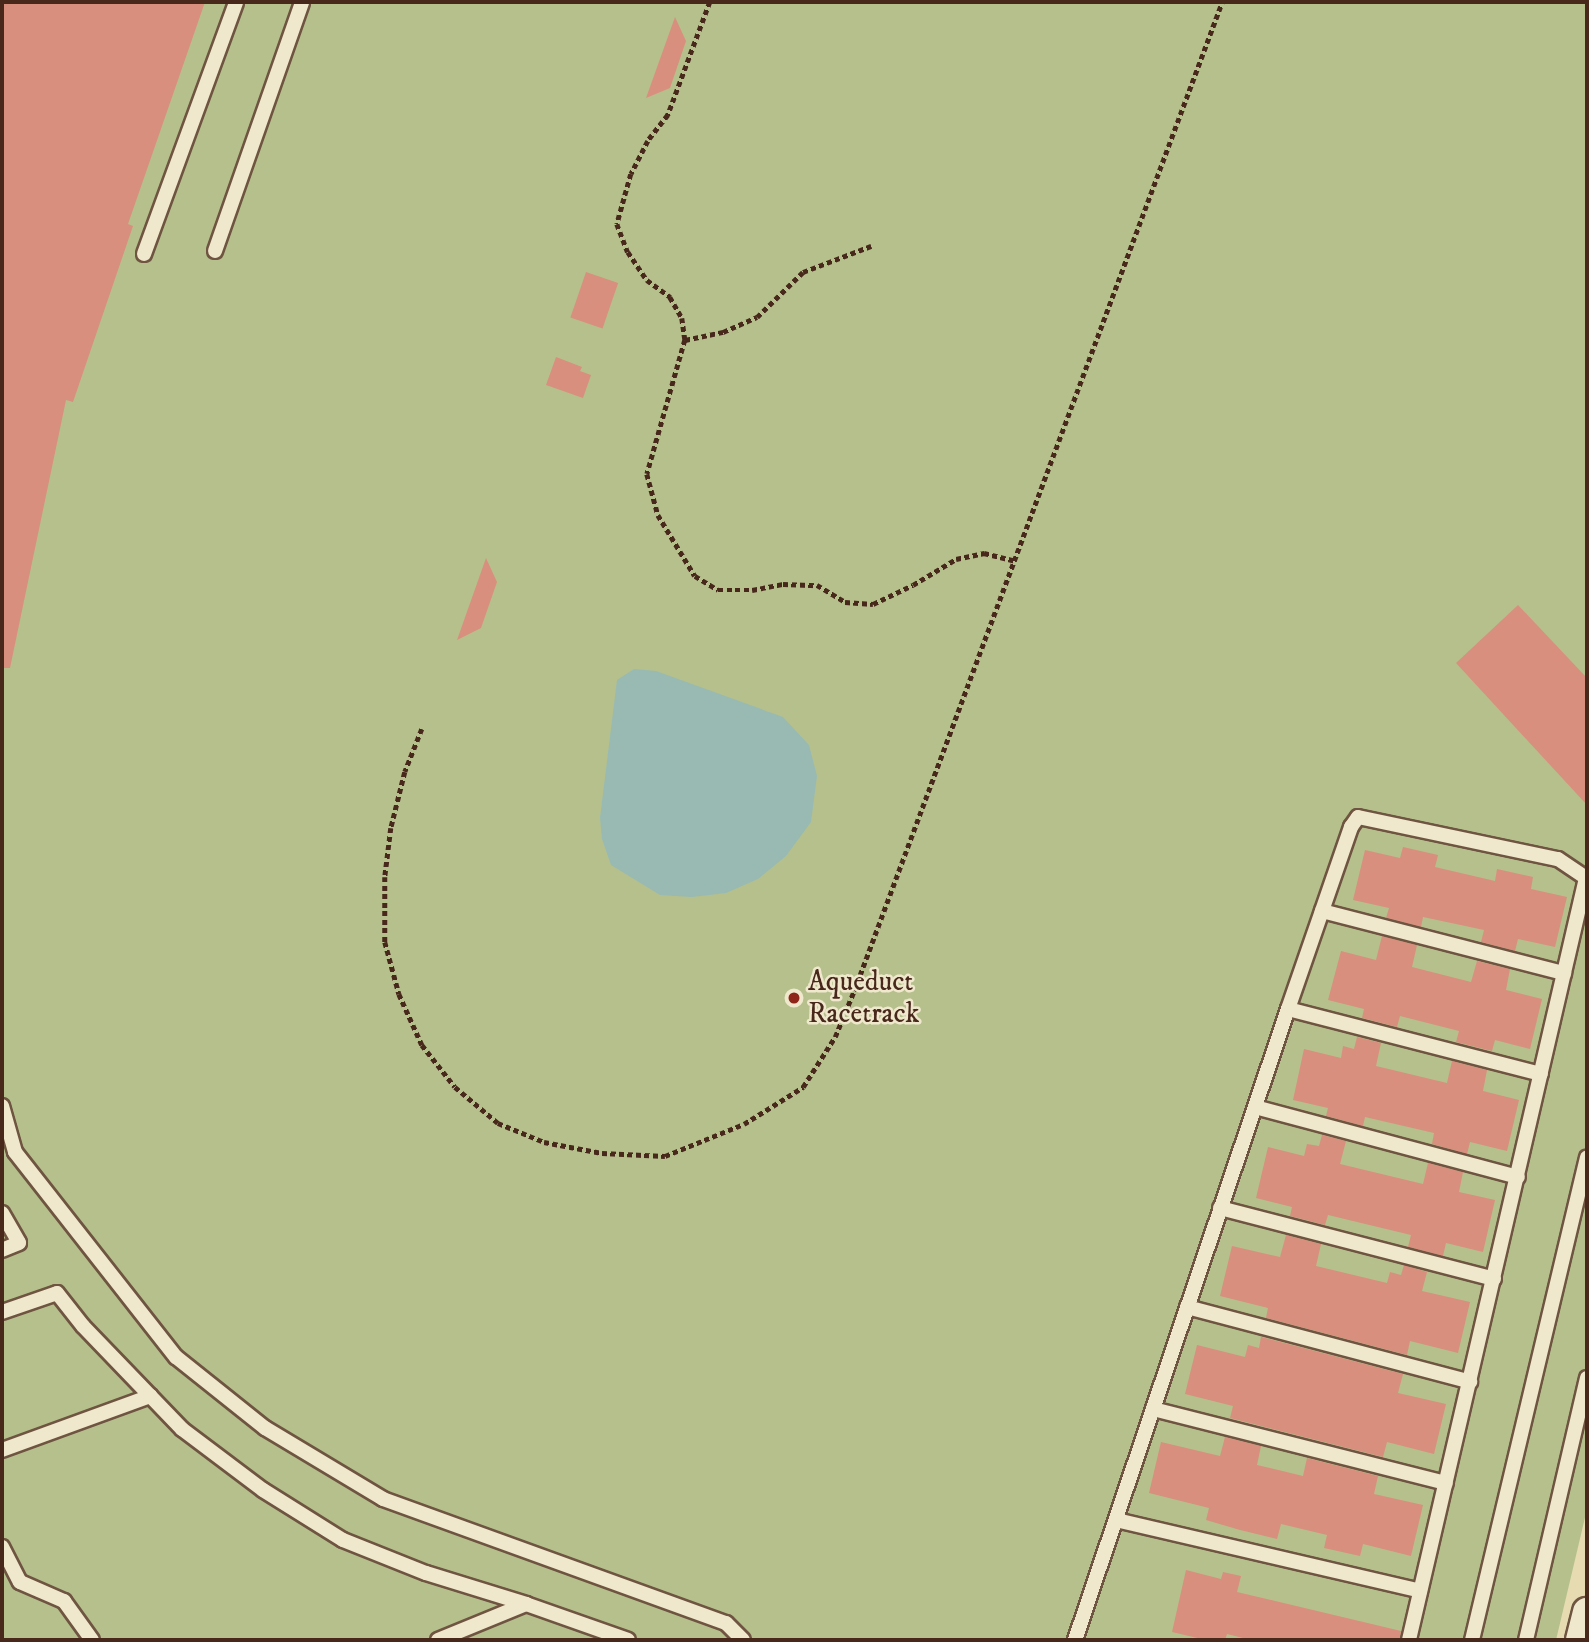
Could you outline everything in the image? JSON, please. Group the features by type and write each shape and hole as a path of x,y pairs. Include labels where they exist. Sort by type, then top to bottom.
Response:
{"street":[{"path":"1580,1640 1587,1612"}],"lane":[{"path":"144,254 236,2"},
{"path":"215,251 302,2"},
{"path":"1075,1640 1288,1009 1351,827 1358,817 1558,859 1586,878 1409,1640"},
{"path":"1322,911 1564,973"},
{"path":"1288,1009 1541,1074"},
{"path":"2,1106 15,1152 176,1357 265,1428 383,1499 726,1623 743,1640"},
{"path":"1255,1107 1518,1177"},
{"path":"1472,1640 1587,1158"},
{"path":"1220,1208 1494,1279"},
{"path":"2,1213 19,1243 2,1250"},
{"path":"2,1312 57,1293 83,1326 150,1396 204,1447 262,1490 342,1540 426,1573 628,1640"},
{"path":"1187,1307 1470,1382"},
{"path":"1526,1640 1587,1378"},
{"path":"2,1450 150,1396"},
{"path":"1153,1409 1446,1483"},
{"path":"1116,1520 1420,1591"},
{"path":"2,1548 20,1582 64,1601 92,1640"},
{"path":"438,1640 526,1604"}],"path":[{"path":"710,2 668,115 648,141 631,174 617,224 628,252 647,280 670,297 682,318 685,340 654,439 647,474 658,515 695,576 718,590 752,590 783,584 817,585 845,602 873,604 913,585 957,559 984,553 1015,561"},
{"path":"422,729 405,772 391,828 385,877 385,942 399,994 422,1045 454,1087 498,1123 544,1142 601,1153 665,1156 744,1124 803,1087 835,1037 1222,2"},
{"path":"685,340 723,332 757,317 803,272 871,246"}],"green space":[{"name":"Aqueduct Racetrack","path":"2,2 1587,2 1587,1509 1556,1640 2,1640"}],"water":[{"path":"634,669 656,671 783,717 809,745 817,776 811,822 786,856 758,879 726,893 692,897 660,895 611,865 602,839 600,818 617,680"}],"building":[{"path":"2,2 205,2 128,224 133,226 73,402 66,400 10,668 2,668"},
{"path":"675,17 686,41 670,88 646,98"},
{"path":"586,272 618,283 603,328 570,317"},
{"path":"556,357 582,367 580,371 591,375 583,398 546,385"},
{"path":"486,558 497,582 481,628 457,640"},
{"path":"1518,605 1587,678 1587,805 1456,663"},
{"path":"1403,847 1438,855 1435,867 1495,881 1497,869 1533,877 1531,889 1567,897 1555,947 1518,939 1515,951 1481,942 1484,930 1423,917 1421,927 1386,918 1389,908 1353,900 1365,850 1400,858"},
{"path":"1382,936 1417,945 1412,967 1471,982 1477,961 1510,969 1506,990 1542,999 1530,1049 1495,1040 1492,1051 1456,1042 1459,1031 1400,1016 1397,1027 1362,1018 1364,1009 1328,1000 1341,951 1376,960"},
{"path":"1357,1037 1381,1043 1376,1066 1447,1083 1452,1061 1487,1070 1483,1091 1519,1100 1507,1151 1470,1142 1467,1154 1432,1144 1434,1133 1365,1117 1363,1126 1326,1116 1328,1108 1293,1100 1304,1049 1341,1058 1343,1046 1354,1049"},
{"path":"1322,1135 1346,1141 1340,1164 1423,1184 1428,1163 1463,1172 1459,1192 1495,1200 1483,1252 1446,1243 1443,1256 1408,1247 1411,1235 1328,1215 1325,1225 1290,1216 1292,1207 1256,1198 1268,1147 1304,1156 1307,1144 1319,1146"},
{"path":"1286,1235 1321,1244 1316,1266 1387,1283 1390,1272 1401,1275 1404,1265 1427,1272 1422,1291 1470,1302 1458,1353 1410,1341 1407,1355 1266,1318 1268,1308 1220,1296 1232,1246 1280,1257"},
{"path":"1261,1337 1403,1374 1398,1393 1446,1404 1434,1454 1387,1442 1383,1457 1230,1418 1233,1406 1185,1394 1197,1345 1245,1357 1248,1345 1259,1348"},
{"path":"1225,1437 1261,1446 1257,1465 1303,1476 1307,1458 1378,1476 1374,1494 1423,1505 1411,1556 1363,1544 1360,1556 1324,1548 1327,1535 1281,1524 1277,1539 1206,1520 1209,1508 1149,1493 1161,1442 1220,1456"},
{"path":"1186,1570 1221,1579 1223,1572 1241,1576 1237,1592 1401,1631 1400,1640 1251,1640 1227,1634 1225,1640 1206,1640 1172,1632"}],"place":[{"name":"Aqueduct Racetrack","path":"794,998"}]}
